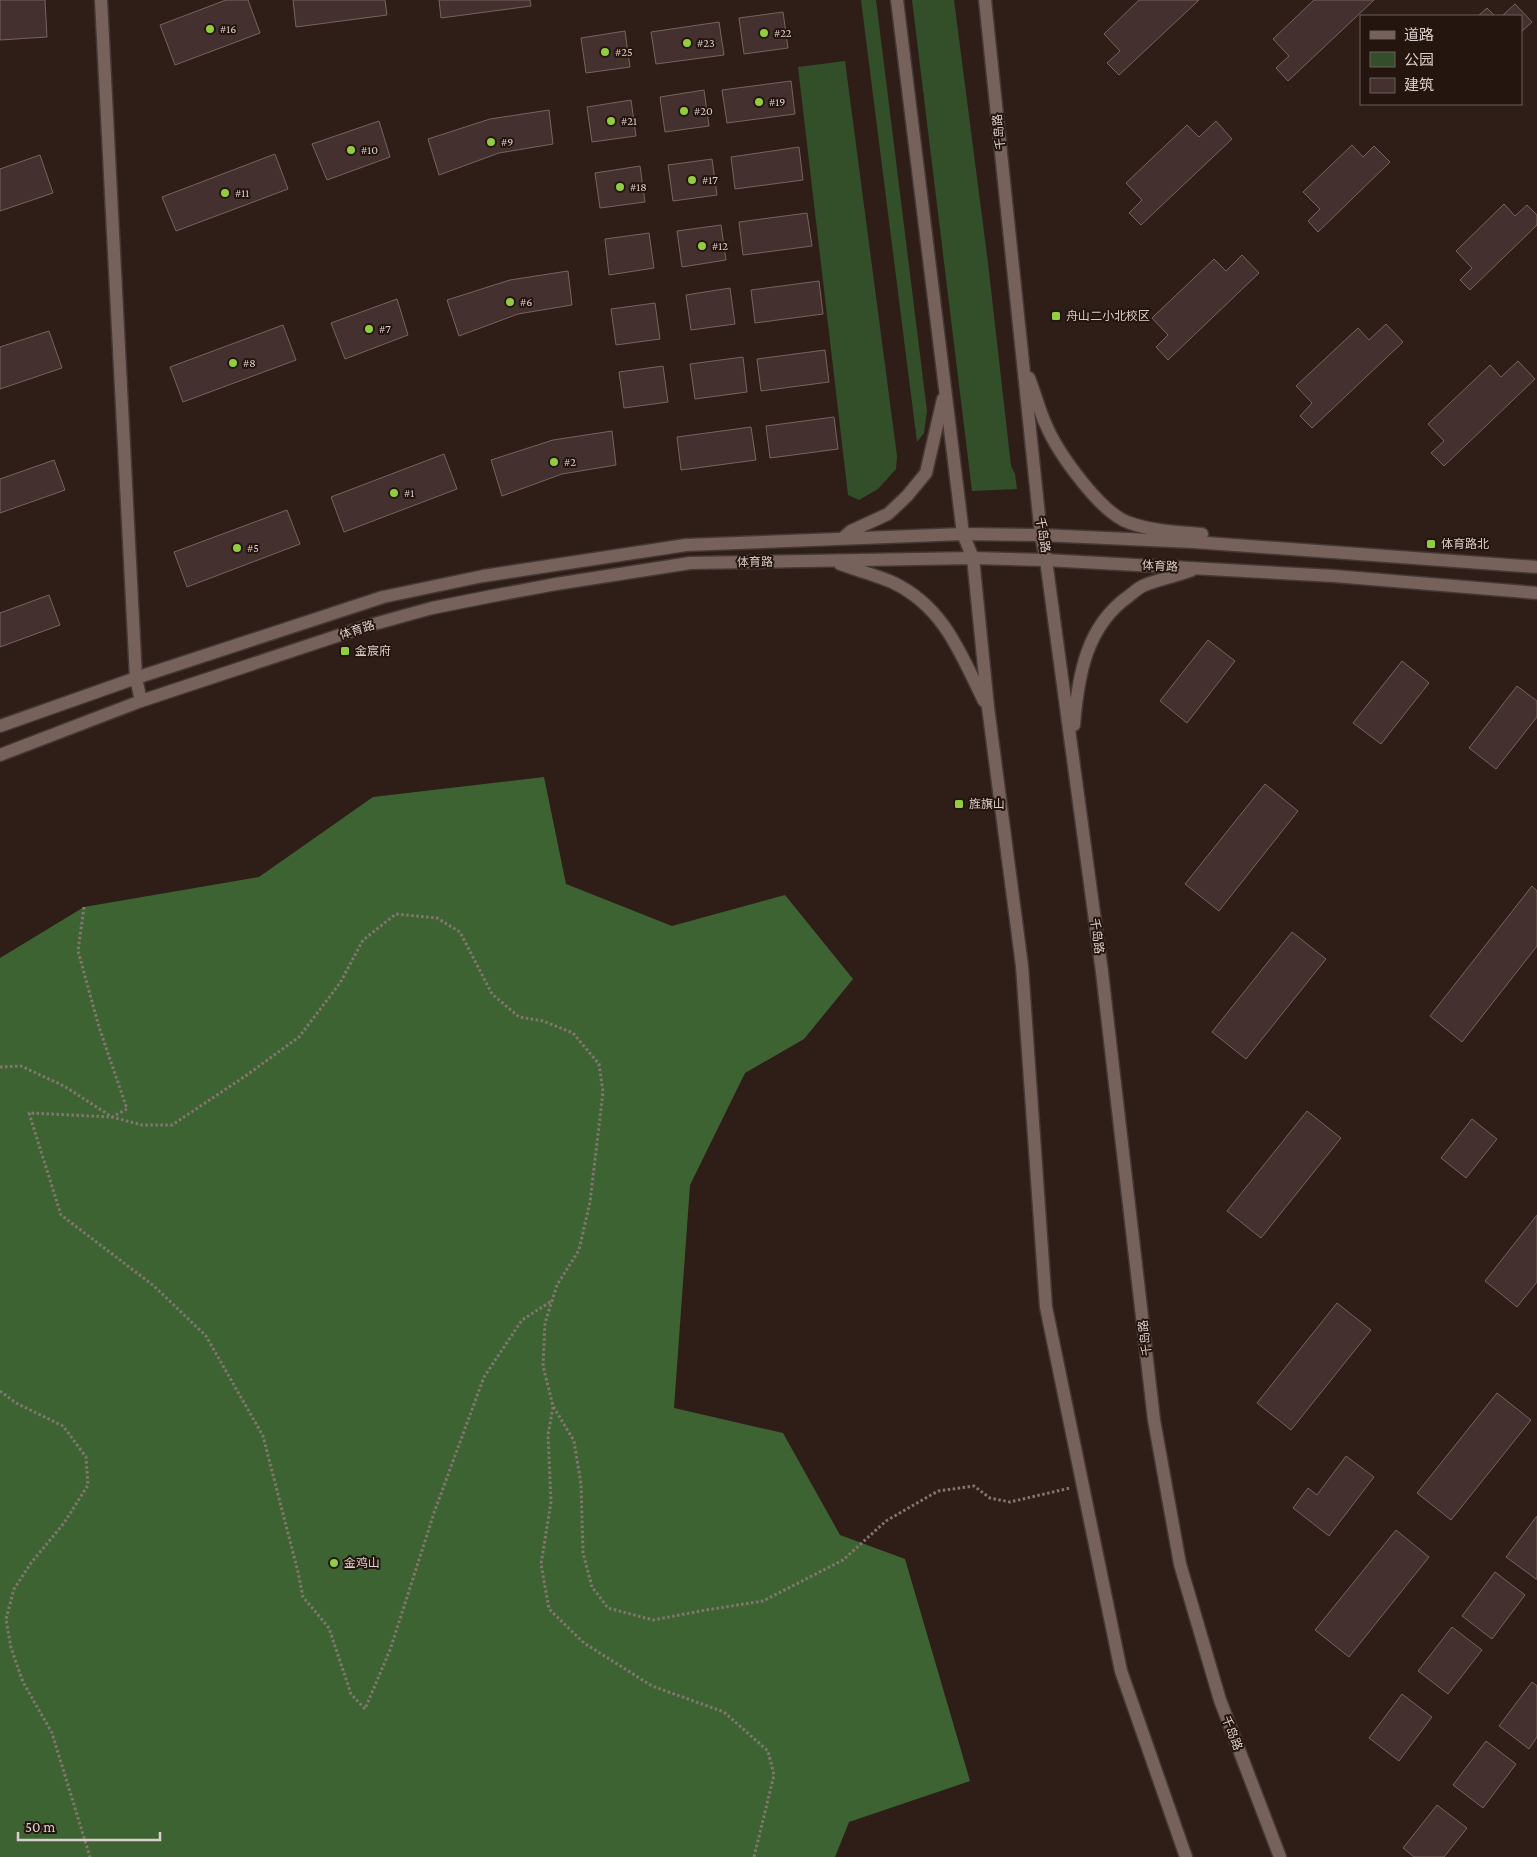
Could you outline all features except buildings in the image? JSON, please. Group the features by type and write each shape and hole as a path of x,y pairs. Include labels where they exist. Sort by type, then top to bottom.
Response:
{"street":[{"path":"101,0 136,678 141,701"},
{"path":"897,0 963,534 973,558 988,707 1022,966 1046,1307 1121,1671 1186,1857"},
{"name":"千岛路","path":"985,0 1041,535 1102,972 1154,1420 1180,1564 1220,1700 1280,1857"},
{"path":"1023,360 1046,426 1090,493 1109,511 1128,523 1160,530 1238,538 1261,546"},
{"path":"842,538 888,514 926,474 945,387"},
{"name":"体育路","path":"0,726 136,678 383,597 483,576 686,545 963,534 1041,535 1261,546 1537,567"},
{"name":"体育路","path":"0,754 141,701 367,626 432,608 556,584 690,563 973,558 1046,560 1334,576 1537,593"},
{"path":"832,561 894,583 922,601 942,622 963,655 988,707"},
{"path":"1072,747 1076,701 1084,660 1097,629 1116,604 1144,585 1196,568"}],"path":[{"path":"84,907 78,951 99,1027 127,1109 112,1117"},
{"path":"553,1300 522,1320 484,1377 435,1510 390,1650 365,1709 351,1694 328,1628 303,1597 263,1436 206,1336 154,1286 61,1215 29,1113 112,1117 142,1125 172,1125 244,1077 299,1037 340,982 363,940 396,914 437,918 460,932 492,994 519,1017 543,1021 573,1033 599,1064 603,1092 590,1202 579,1250 557,1285 553,1300 545,1323 543,1366 553,1406 574,1441 581,1484 583,1553 592,1587 608,1608 653,1620 763,1602 843,1560 886,1521 938,1491 974,1486 990,1498 1010,1502 1082,1485"},
{"path":"0,1067 21,1066 64,1086 112,1117"},
{"path":"0,1391 16,1403 63,1426 86,1458 88,1485 64,1523 30,1563 14,1589 6,1619 11,1648 23,1682 52,1732 90,1857"},
{"path":"553,1406 548,1435 551,1502 541,1564 549,1609 584,1643 652,1686 724,1712 768,1751 774,1774 754,1857"}],"green space":[{"path":"861,0 876,0 927,411 924,433 917,442"},
{"path":"912,0 954,0 988,263 1011,466 1015,474 1017,489 972,491"},
{"path":"845,61 897,456 896,469 878,489 859,500 848,495 798,67"},
{"path":"544,777 566,884 672,926 785,895 853,979 804,1039 745,1073 690,1185 674,1408 783,1433 840,1535 905,1559 970,1781 849,1822 835,1857 0,1857 0,958 84,907 259,877 373,797"}],"place":[{"name":"#16","path":"210,29"},
{"name":"#22","path":"764,33"},
{"name":"#23","path":"687,43"},
{"name":"#25","path":"605,52"},
{"name":"#19","path":"759,102"},
{"name":"#20","path":"684,111"},
{"name":"#21","path":"611,121"},
{"name":"#9","path":"491,142"},
{"name":"#10","path":"351,150"},
{"name":"#17","path":"692,180"},
{"name":"#18","path":"620,187"},
{"name":"#11","path":"225,193"},
{"name":"#12","path":"702,246"},
{"name":"#6","path":"510,302"},
{"name":"舟山二小北校区","path":"1056,316"},
{"name":"#7","path":"369,329"},
{"name":"#8","path":"233,363"},
{"name":"#2","path":"554,462"},
{"name":"#1","path":"394,493"},
{"name":"体育路北","path":"1431,544"},
{"name":"#5","path":"237,548"},
{"name":"金宸府","path":"345,651"},
{"name":"旌旗山","path":"959,804"},
{"name":"金鸡山","path":"334,1563"}]}
